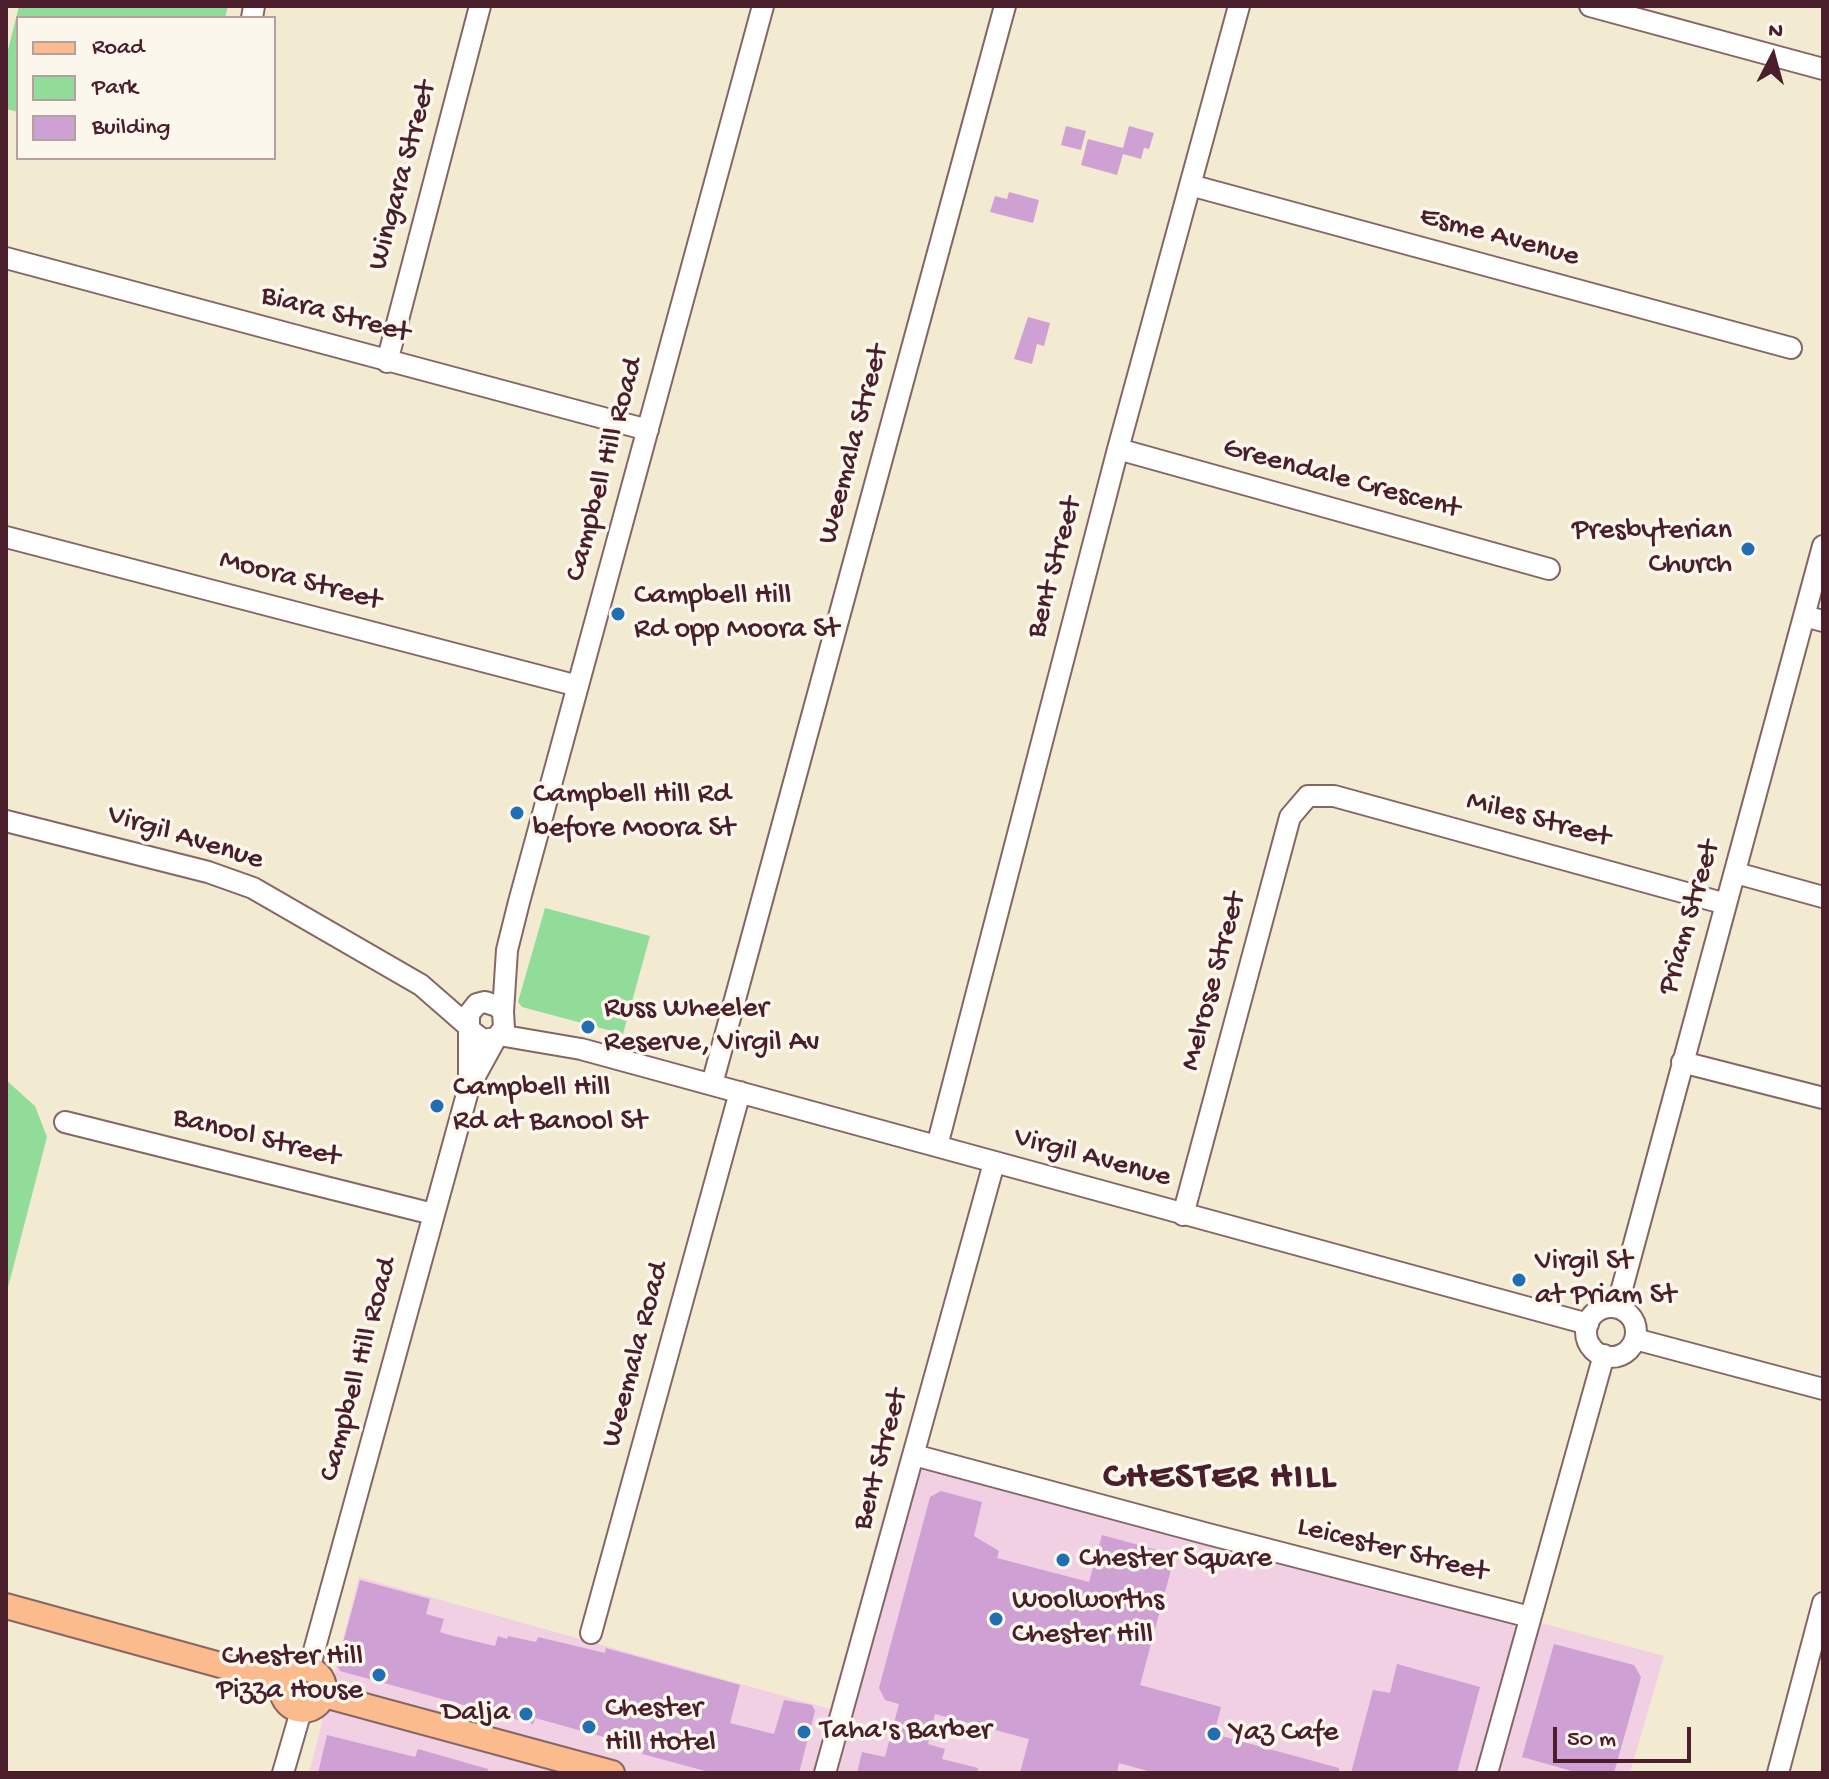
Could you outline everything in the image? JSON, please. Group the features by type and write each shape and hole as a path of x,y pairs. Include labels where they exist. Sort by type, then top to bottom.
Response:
{"main road":[{"path":"6,1606 282,1682"},
{"path":"309,1669 320,1676 324,1695 316,1707 301,1711 287,1704 282,1682 292,1671 309,1669"},
{"path":"324,1695 612,1773"}],"street":[{"name":"Wingara Street","path":"387,362 480,6"},
{"name":"Campbell Hill Road","path":"309,1669 469,1087 501,1025 507,950 763,6"},
{"name":"Weemala Street","path":"712,1084 1005,6"},
{"name":"Bent Street","path":"937,1146 1118,449 1239,6"},
{"path":"1590,6 1823,69"},
{"name":"Esme Avenue","path":"1190,185 1791,348"},
{"name":"Biara Street","path":"6,258 648,430"},
{"name":"Greendale Crescent","path":"1118,449 1549,569"},
{"name":"Moora Street","path":"6,537 578,686"},
{"name":"Priam Street","path":"1617,1307 1726,904 1813,619 1823,546"},
{"name":"Melrose Street","path":"1183,1215 1290,817 1308,796 1334,796"},
{"name":"Miles Street","path":"1334,796 1726,904"},
{"name":"Virgil Avenue","path":"6,821 229,878 276,900 421,985 469,1028"},
{"path":"1736,873 1823,897"},
{"name":"Campbell Hill Road","path":"479,1004 507,950"},
{"name":"Virgil Avenue","path":"421,985 479,1004"},
{"path":"479,1004 494,1004 501,1025 483,1040 469,1028 469,1014 479,1004"},
{"name":"Virgil Avenue","path":"501,1025 1588,1324"},
{"name":"Campbell Hill Road","path":"469,1028 469,1087"},
{"path":"1682,1062 1823,1098"},
{"name":"Weemala Road","path":"591,1633 740,1092"},
{"name":"Banool Street","path":"65,1122 433,1214"},
{"name":"Bent Street","path":"825,1773 994,1163"},
{"path":"1617,1307 1631,1316 1635,1323 1632,1347 1620,1355 1604,1355 1588,1341 1588,1324 1601,1309 1617,1307"},
{"path":"1635,1339 1823,1389"},
{"path":"1487,1773 1604,1355"},
{"name":"Leicester Street","path":"914,1455 1530,1617"},
{"path":"1778,1773 1823,1603"},
{"path":"283,1773 301,1711"}],"shaded area":[{"path":"901,1451 1664,1656 1630,1773 309,1773 359,1577 830,1709"}],"green space":[{"path":"19,6 228,6 226,16 16,16"},
{"path":"16,18 16,112 6,109 6,58"},
{"path":"545,908 650,936 623,1034 522,1007 518,1002"},
{"path":"6,1080 35,1106 47,1137 6,1295"}],"building":[{"path":"1066,126 1086,131 1081,150 1061,145"},
{"path":"1129,126 1154,133 1149,149 1144,148 1141,159 1123,154 1117,175 1081,165 1088,139 1123,148"},
{"path":"1009,192 1039,200 1033,223 990,212 995,196 1007,199"},
{"path":"1028,317 1050,323 1044,346 1037,344 1032,364 1014,359"},
{"path":"941,1491 982,1502 974,1536 999,1551 997,1558 1089,1582 1102,1535 1175,1555 1140,1685 1221,1707 1214,1734 1339,1768 1339,1773 1155,1773 1119,1763 1117,1773 1020,1773 1029,1739 935,1714 928,1744 945,1749 942,1759 978,1768 977,1773 857,1773 862,1752 885,1757 899,1704 885,1700 879,1688 930,1497"},
{"path":"360,1580 430,1599 426,1614 444,1619 440,1632 453,1636 495,1646 498,1636 507,1639 508,1636 536,1642 538,1637 605,1653 606,1648 740,1685 730,1723 774,1734 784,1700 812,1705 815,1711 799,1773 713,1773 642,1754 644,1748 535,1718 533,1724 340,1671 337,1665"},
{"path":"1554,1644 1634,1665 1641,1677 1614,1773 1579,1773 1522,1757"},
{"path":"1397,1664 1480,1687 1457,1773 1351,1773 1373,1690 1390,1693"},
{"path":"327,1735 415,1757 418,1749 488,1769 487,1773 318,1773"}],"place":[{"name":"Presbyterian Church","path":"1748,549"},
{"name":"Campbell Hill Rd opp Moora St","path":"618,614"},
{"name":"Campbell Hill Rd before Moora St","path":"517,813"},
{"name":"Russ Wheeler Reserve, Virgil Av","path":"588,1027"},
{"name":"Campbell Hill Rd at Banool St","path":"437,1106"},
{"name":"Virgil St at Priam St","path":"1519,1280"},
{"name":"Chester Square","path":"1063,1560"},
{"name":"Woolworths Chester Hill","path":"996,1619"},
{"name":"Chester Hill Pizza House","path":"379,1675"},
{"name":"Dalja","path":"526,1714"},
{"name":"Chester Hill Hotel","path":"589,1727"},
{"name":"Taha's Barber","path":"804,1732"},
{"name":"Yaz Cafe","path":"1214,1734"}],"district":[{"name":"CHESTER HILL","path":"1220,1479"}]}
